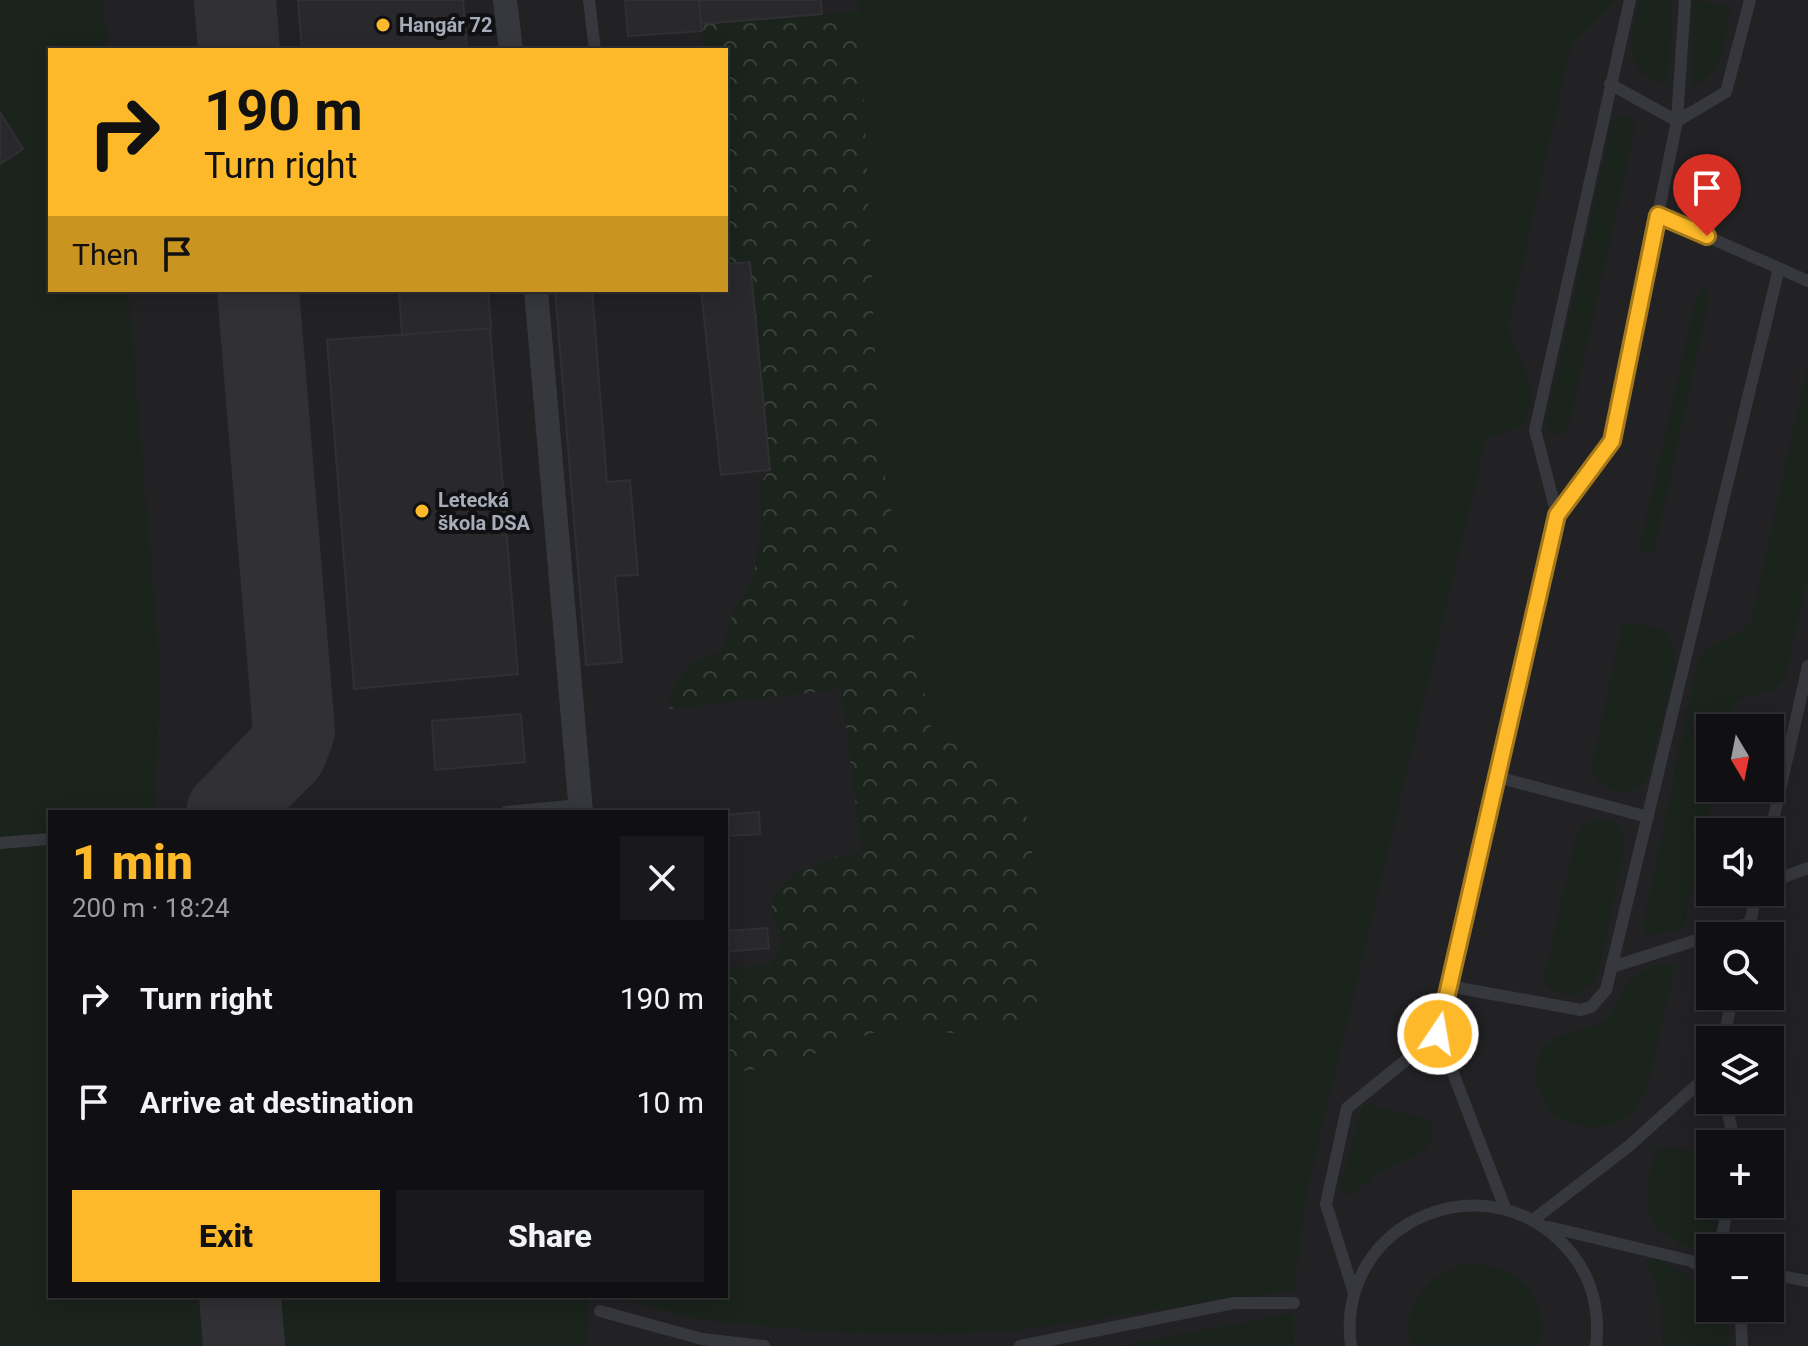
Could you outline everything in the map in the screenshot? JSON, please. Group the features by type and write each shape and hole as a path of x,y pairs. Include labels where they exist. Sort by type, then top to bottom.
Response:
{"street":[{"path":"505,0 511,48"},
{"path":"536,292 581,808"}],"lane":[{"path":"589,0 595,48"},
{"path":"1557,515 1535,430 1630,0"},
{"path":"1505,1208 1438,1034 1557,515 1612,441 1677,121 1685,0"},
{"path":"1677,121 1726,92 1750,0"},
{"path":"1610,84 1677,121"},
{"path":"1658,215 1808,281"},
{"path":"1448,986 1581,1010 1591,1007 1606,990 1779,268"},
{"path":"1774,818 1808,666"},
{"path":"1497,777 1648,817"},
{"path":"544,810 581,808"},
{"path":"0,843 48,839"},
{"path":"1784,877 1808,868"},
{"path":"1612,967 1696,944"},
{"path":"1354,1293 1326,1204 1347,1108 1438,1034"},
{"path":"1538,1223 1696,1086"},
{"path":"1351,1346 1349,1328 1354,1293 1363,1271 1376,1251 1393,1234 1412,1220 1434,1211 1481,1205 1505,1208 1538,1223 1696,1264"},
{"path":"1538,1223 1562,1241 1589,1282 1596,1307 1596,1346"},
{"path":"1784,1277 1808,1281"},
{"path":"1020,1346 1234,1303 1294,1303"},
{"path":"600,1311 702,1339 764,1346"},
{"path":"1741,1322 1742,1346"}],"shaded area":[{"path":"0,0 1808,0 1808,1346 0,1346"}],"green space":[{"path":"0,0 103,0 107,48 48,48 48,292 128,292 160,671 155,810 48,810 48,1298 201,1298 205,1346 0,1346"},
{"path":"859,0 1616,0 1571,45 1508,328 1533,391 1527,418 1522,425 1486,439 1307,1190 1294,1290 1010,1331 946,1334 841,1333 706,1320 658,1309 628,1298 728,1298 728,1072 799,1061 829,1047 873,1033 925,1028 950,1033 995,1029 1036,1014 987,751 933,741 879,444"},
{"path":"1639,0 1672,0 1668,84 1652,80 1635,63 1632,40"},
{"path":"1693,0 1728,6 1730,9 1717,65 1703,81 1692,86"},
{"path":"860,11 879,444 933,740 987,751 1024,803 1045,931 1036,1014 996,1029 950,1033 925,1028 873,1033 829,1047 799,1061 739,1072 728,1072 728,967 769,966 782,942 773,917 771,896 794,873 839,856 862,854 841,689 669,709 672,687 695,662 721,652 733,613 753,578 762,525 760,483 770,470 750,262 728,264 728,48 703,48 701,24"},
{"path":"1615,117 1632,117 1635,128 1569,425 1561,434 1550,435 1546,424 1612,122"},
{"path":"1705,289 1709,298 1654,553 1639,551 1697,295"},
{"path":"1808,364 1808,574 1785,678 1775,689 1737,699 1730,714 1696,714 1696,802 1711,802 1707,818 1696,818 1696,870 1683,929 1646,936 1643,926 1698,661 1708,649 1751,623"},
{"path":"1623,622 1665,629 1675,653 1675,665 1647,779 1632,790 1616,791 1601,784 1592,767"},
{"path":"1597,819 1614,821 1623,833 1625,843 1594,982 1578,994 1563,994 1549,988 1544,979 1577,833 1582,826"},
{"path":"1673,963 1675,967 1647,1088 1636,1108 1619,1122 1593,1127 1575,1125 1552,1113 1538,1086 1537,1066 1544,1048 1558,1037 1603,1021 1613,1011 1628,982 1637,974"},
{"path":"1363,1104 1426,1118 1431,1122 1432,1137 1428,1146 1418,1154 1382,1171 1354,1192 1344,1195 1341,1184"},
{"path":"1665,1146 1696,1152 1696,1218 1718,1218 1714,1234 1696,1234 1696,1251 1665,1234 1650,1214 1648,1187 1655,1151"},
{"path":"1652,1257 1696,1282 1696,1322 1727,1322 1731,1346 1662,1346 1660,1302 1647,1261"},
{"path":"1468,1263 1501,1270 1515,1276 1526,1286 1539,1311 1542,1328 1540,1346 1412,1346 1410,1316 1421,1292 1441,1275"},
{"path":"274,1298 588,1298 588,1346 278,1346"},
{"path":"1293,1313 1294,1346 1121,1346"}],"building":[{"name":"Hangár 72","path":"298,0 463,0 467,48 302,48"},
{"path":"625,0 699,0 702,31 628,36"},
{"path":"699,0 821,0 822,14 701,24"},
{"path":"0,112 23,149 0,164"},
{"path":"750,262 770,470 721,475 701,292 728,292 728,264"},
{"path":"399,292 488,292 491,328 402,335"},
{"path":"555,292 592,292 607,482 630,480 638,575 615,576 622,662 586,665"},
{"name":"Letecká škola DSA","path":"490,328 518,674 354,689 327,340"},
{"path":"521,714 525,762 435,770 432,721"},
{"path":"759,812 760,834 728,836 728,815"},
{"path":"767,928 769,948 728,952 728,931"}],"taxiway":[{"path":"235,0 239,48"},
{"path":"229,810 286,752 294,731 258,292"},
{"path":"240,1298 244,1346"}],"place":[{"name":"Hangár 72","path":"383,25"},
{"name":"Letecká škola DSA","path":"422,511"}],"route":[{"path":"1438,1034 1557,515 1612,441 1658,215 1707,236"}]}
